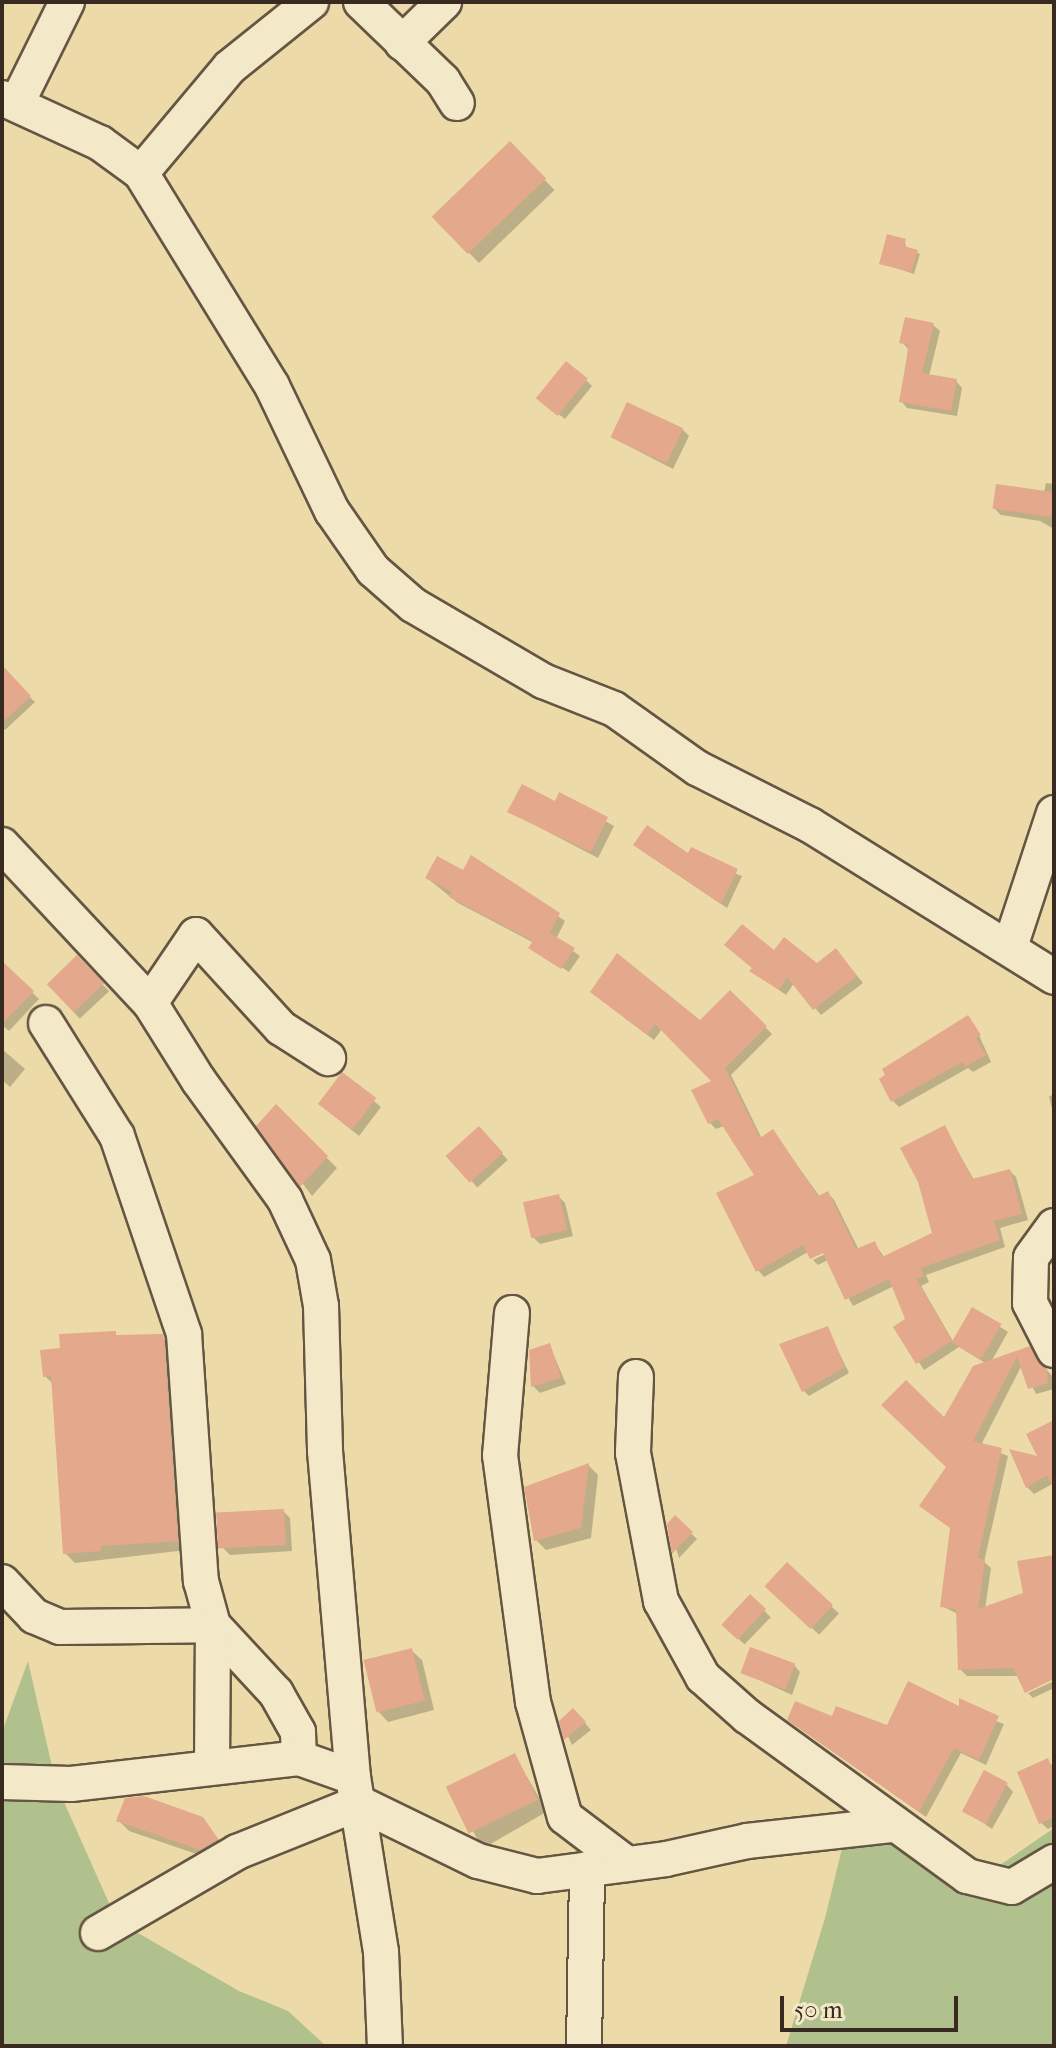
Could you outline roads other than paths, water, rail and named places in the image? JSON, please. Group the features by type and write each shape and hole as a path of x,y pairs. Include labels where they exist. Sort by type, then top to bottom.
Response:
{"street":[{"path":"141,173 230,67 311,2"},
{"path":"361,2 443,81 457,103"},
{"path":"402,43 444,2"},
{"path":"67,3 10,101 100,143 141,173 166,206 200,272 272,386 332,511 383,579 413,605 459,633 543,681 614,709 697,768 810,825 1054,977"},
{"path":"1010,947 1054,813"},
{"path":"2,845 150,1003 199,1081 285,1200 313,1260 321,1306 325,1451 356,1790 381,1952 385,2046"},
{"path":"150,1003 196,935 281,1028 328,1058"},
{"path":"46,1023 117,1136 184,1334 201,1581 213,1625 212,1764"},
{"path":"1054,1226 1031,1258 1030,1303 1054,1350"},
{"path":"512,1313 500,1455 533,1702 565,1817 627,1864"},
{"path":"636,1377 633,1453 661,1601 703,1677 893,1825 967,1876 1012,1887 1054,1862"},
{"path":"2,1582 34,1616 60,1627 213,1625 276,1693 298,1732 299,1758"},
{"path":"2,1782 71,1784 212,1764 299,1758 478,1861 537,1876 627,1864 747,1841 893,1825"},
{"path":"98,1933 237,1852 356,1790"},
{"path":"584,2046 587,1869"}]}
